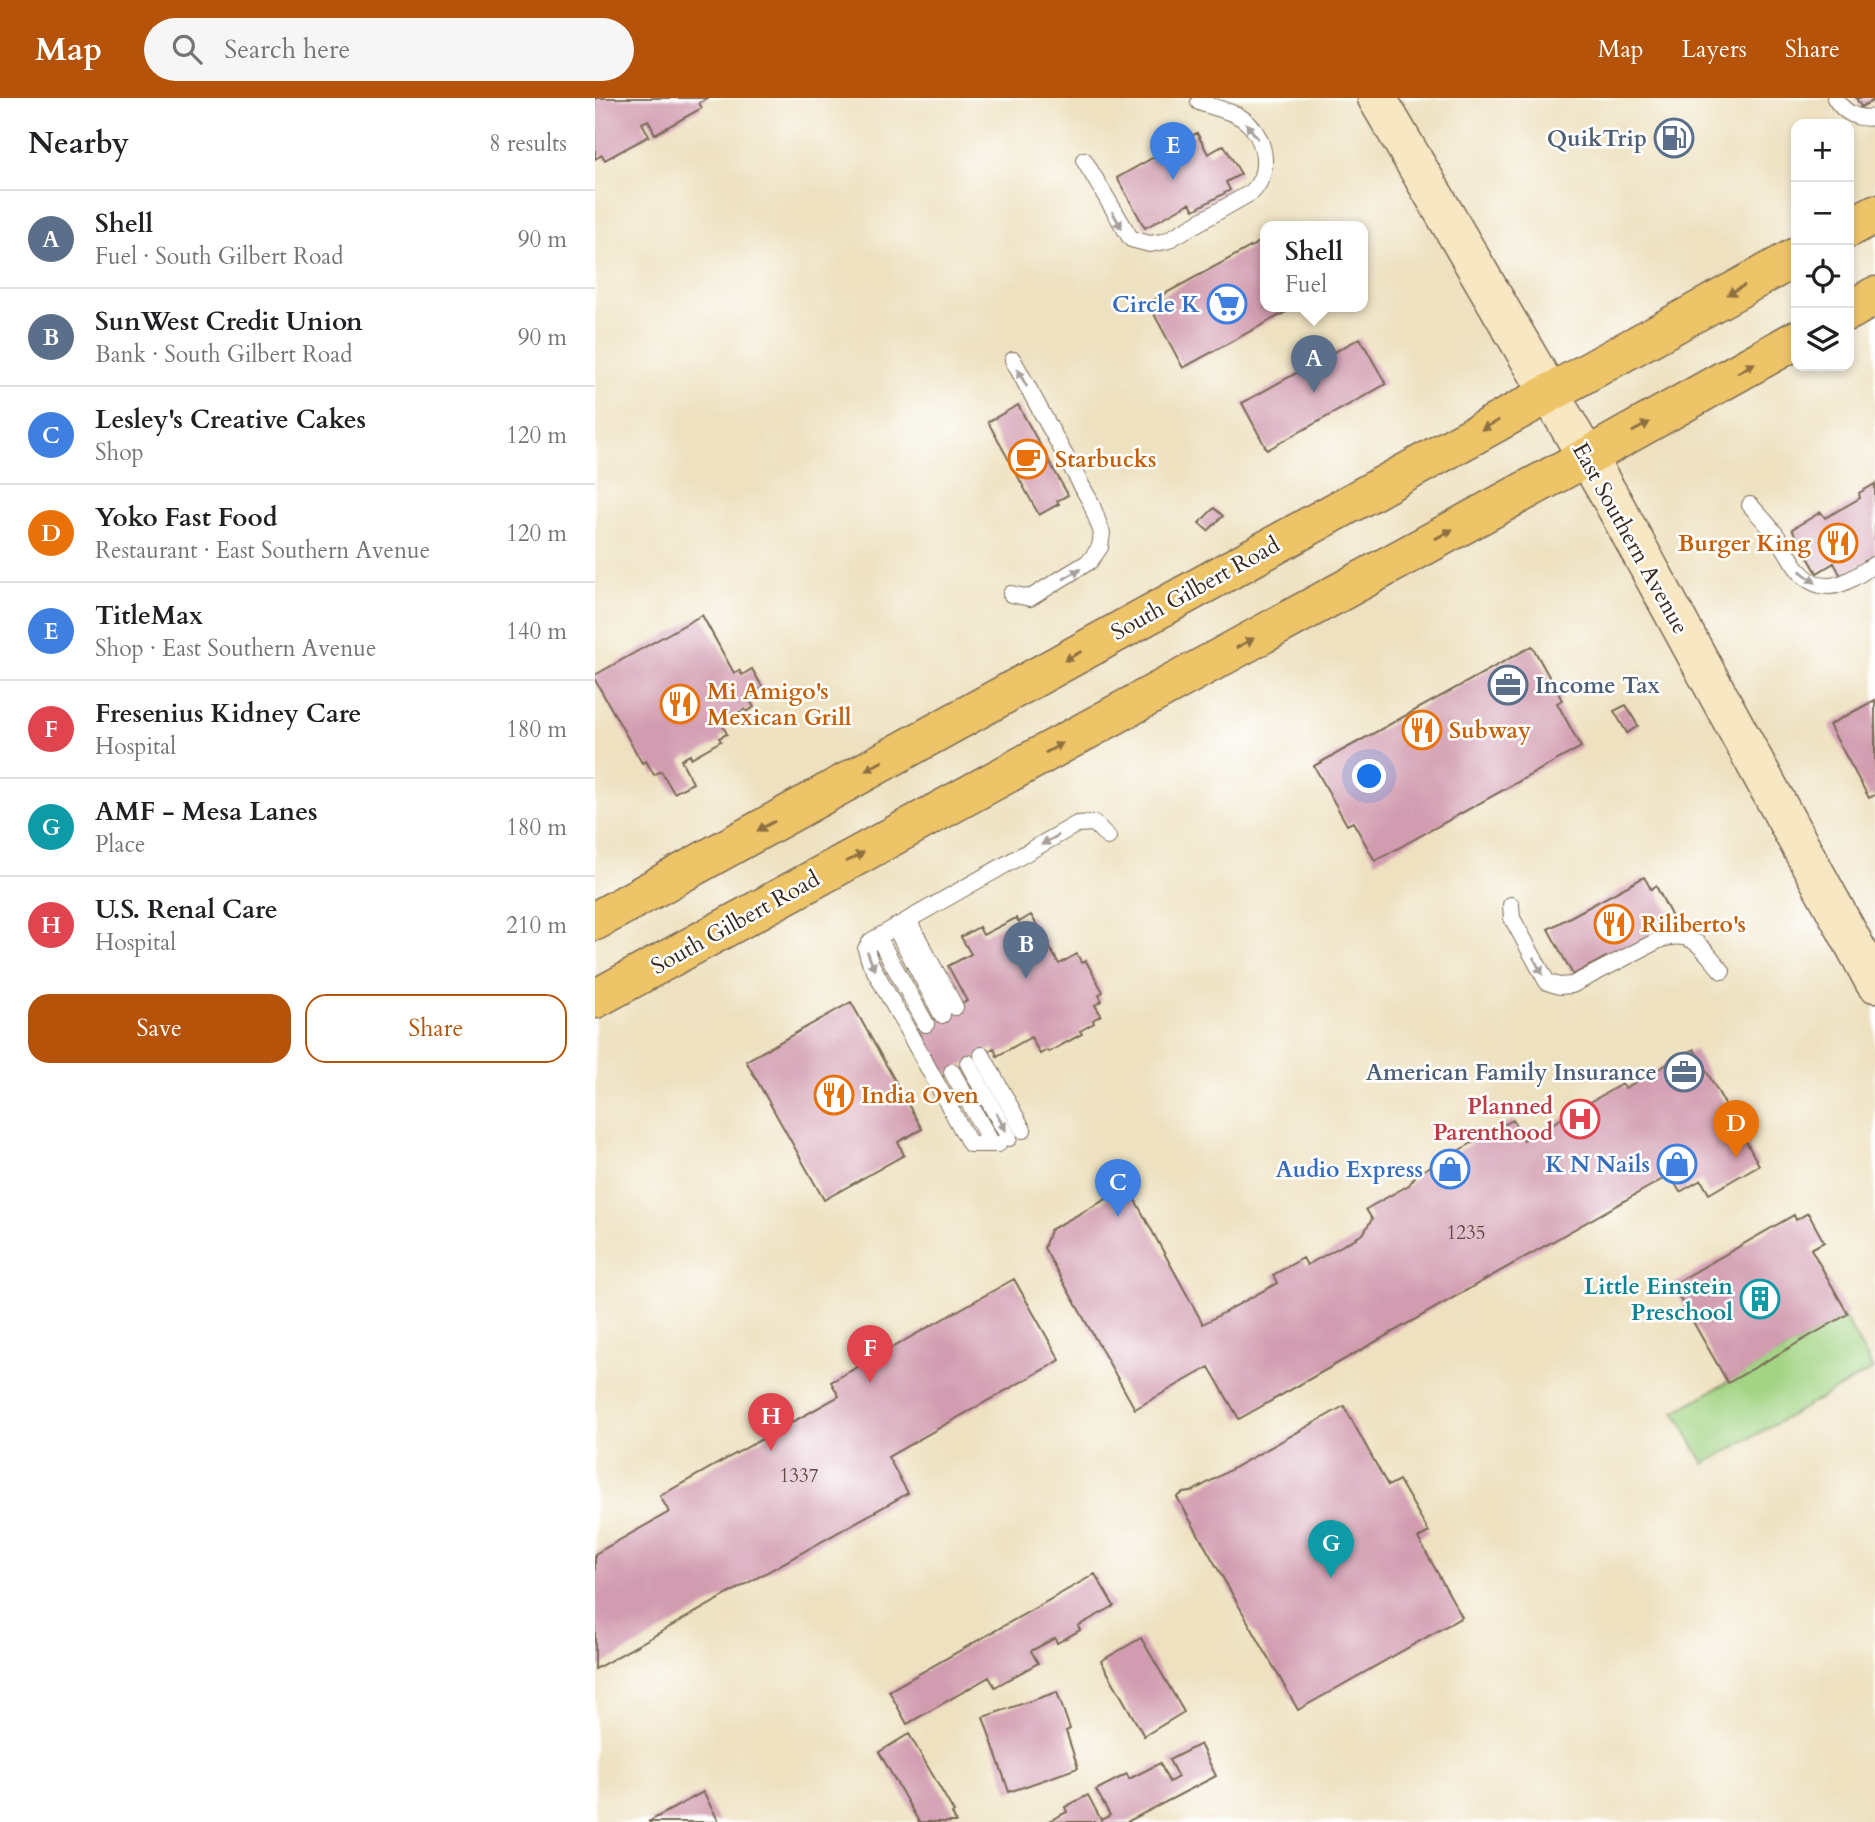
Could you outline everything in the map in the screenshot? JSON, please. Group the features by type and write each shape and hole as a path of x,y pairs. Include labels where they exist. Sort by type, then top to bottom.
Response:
{"main road":[{"name":"East Southern Avenue","path":"1377,98 1587,457 1875,983"},
{"path":"1854,225 1875,214"},
{"name":"South Gilbert Road","path":"595,921 1791,260"},
{"path":"1854,308 1875,296"},
{"name":"South Gilbert Road","path":"595,999 1791,343"}],"lane":[{"path":"1835,98 1846,112 1866,118 1875,117"},
{"path":"1084,160 1131,239 1150,244 1166,241 1252,192 1265,172 1263,152 1256,132 1240,118 1199,102"},
{"path":"1011,594 1030,598 1079,570 1100,547 1102,533 1091,503 1013,360"},
{"path":"1750,505 1777,536 1801,575 1814,583 1830,586 1844,582 1875,565"},
{"path":"1006,1139 970,1144 870,962 866,949 871,941 1077,824 1094,823 1108,837"},
{"path":"1511,905 1512,918 1547,982 1559,986 1572,985 1674,934 1688,936 1701,946 1722,971"},
{"path":"902,923 949,1011"},
{"path":"878,937 926,1024"},
{"path":"975,1059 1006,1139"},
{"path":"952,1072 1006,1139"}],"green space":[{"path":"1844,1316 1873,1369 1704,1464 1675,1412"}],"building":[{"path":"595,98 708,98 699,103 702,108 655,134 648,120 642,123 649,136 605,160 602,155 595,159"},
{"path":"1856,98 1873,98 1874,100 1861,107"},
{"path":"1197,133 1208,154 1224,145 1241,174 1226,182 1230,190 1194,210 1190,203 1145,228 1117,178"},
{"path":"1260,242 1260,312 1286,312 1183,368 1148,303"},
{"path":"1360,338 1386,384 1267,450 1242,403"},
{"name":"Starbucks","path":"1018,405 1068,495 1057,501 1059,504 1039,515 988,422"},
{"name":"Burger King","path":"1875,484 1875,557 1841,576 1834,563 1817,573 1792,529 1821,512 1825,518 1860,498 1859,493"},
{"path":"1214,508 1223,516 1208,531 1199,523"},
{"name":"Mi Amigo's Mexican Grill","path":"702,615 734,673 739,670 742,675 752,669 763,688 752,694 754,698 750,701 754,707 721,722 727,734 719,738 721,741 691,758 690,755 681,760 693,783 674,793 661,771 654,775 646,761 642,763 595,680 595,675"},
{"path":"1532,646 1562,700 1557,703 1581,747 1375,861 1353,822 1347,825 1314,766"},
{"path":"1875,700 1875,795 1869,798 1829,725"},
{"path":"1626,705 1638,726 1627,733 1614,711"},
{"name":"Riliberto's","path":"1644,877 1651,889 1656,886 1673,919 1671,921 1674,928 1666,932 1664,929 1608,960 1606,957 1573,975 1548,929"},
{"path":"1031,915 1059,964 1077,954 1082,963 1086,961 1103,992 1099,995 1102,1001 1095,1005 1101,1015 1093,1020 1094,1023 1080,1031 1082,1034 1049,1052 1047,1050 1040,1054 1031,1037 997,1056 994,1048 942,1077 917,1041 922,1038 916,1029 967,1001 948,966 971,954 961,937 979,927 983,935 1016,918 1019,922"},
{"name":"India Oven","path":"851,1002 922,1129 898,1142 904,1155 824,1200 746,1061"},
{"path":"1694,1049 1759,1165 1709,1194 1701,1180 1680,1192 1670,1175 1239,1419 1209,1367 1135,1409 1044,1248 1050,1230 1128,1187 1203,1324 1277,1283 1273,1275 1303,1258 1307,1265 1363,1234 1372,1219 1366,1209 1409,1185 1417,1174 1513,1120 1524,1140 1622,1084 1625,1088"},
{"name":"Little Einstein Preschool","path":"1808,1213 1824,1242 1811,1249 1848,1314 1728,1383 1672,1285 1794,1215 1796,1220"},
{"path":"1014,1279 1060,1360 888,1457 908,1493 595,1669 595,1554 669,1512 660,1496 839,1396 831,1382"},
{"path":"1344,1406 1388,1486 1399,1480 1429,1532 1418,1538 1462,1617 1298,1710 1177,1497 1191,1492"},
{"path":"1095,1574 1114,1606 1078,1626 1080,1630 1057,1643 1055,1638 1031,1651 1038,1663 995,1687 989,1677 907,1724 889,1691"},
{"path":"1141,1638 1184,1712 1144,1736 1101,1661"},
{"path":"1057,1692 1070,1729 1066,1731 1078,1768 1009,1792 983,1717"},
{"path":"909,1734 954,1812 952,1813 956,1822 919,1822 879,1752"},
{"path":"1200,1744 1216,1776 1127,1822 1047,1822 1067,1812 1065,1807 1088,1795 1101,1820 1110,1815 1096,1790 1127,1774 1129,1779 1160,1763 1169,1782 1178,1777 1169,1760"},
{"path":"703,1792 719,1822 648,1822"}],"place":[{"name":"QuikTrip","path":"1674,138"},
{"name":"TitleMax","path":"1173,180"},
{"name":"Circle K","path":"1227,304"},
{"name":"Shell","path":"1314,393"},
{"name":"Starbucks","path":"1028,459"},
{"name":"Burger King","path":"1838,543"},
{"name":"Income Tax","path":"1508,685"},
{"name":"Mi Amigo's Mexican Grill","path":"680,704"},
{"name":"Subway","path":"1422,730"},
{"name":"Riliberto's","path":"1614,924"},
{"name":"SunWest Credit Union","path":"1026,979"},
{"name":"American Family Insurance","path":"1684,1072"},
{"name":"India Oven","path":"834,1095"},
{"name":"Planned Parenthood","path":"1580,1119"},
{"name":"Yoko Fast Food","path":"1736,1158"},
{"name":"K N Nails","path":"1677,1164"},
{"name":"Audio Express","path":"1450,1169"},
{"name":"Lesley's Creative Cakes","path":"1118,1217"},
{"name":"Little Einstein Preschool","path":"1760,1299"},
{"name":"Fresenius Kidney Care","path":"870,1383"},
{"name":"U.S. Renal Care","path":"771,1451"},
{"name":"AMF - Mesa Lanes","path":"1331,1578"}]}
